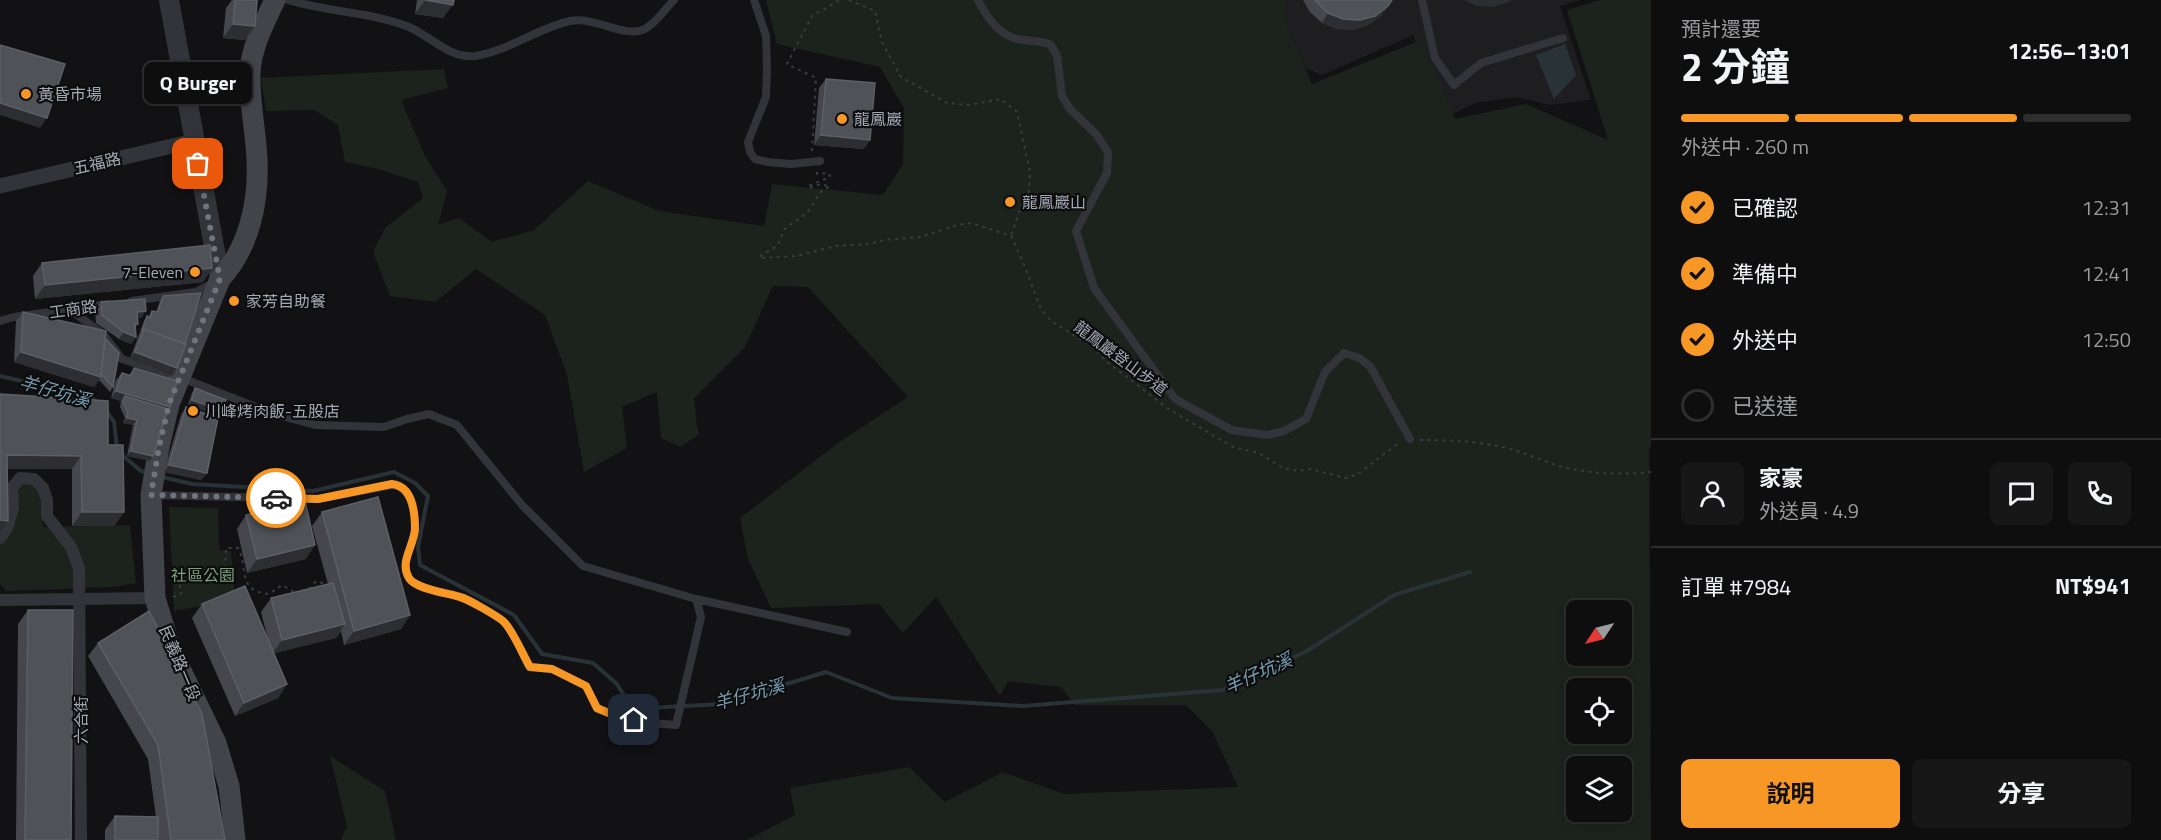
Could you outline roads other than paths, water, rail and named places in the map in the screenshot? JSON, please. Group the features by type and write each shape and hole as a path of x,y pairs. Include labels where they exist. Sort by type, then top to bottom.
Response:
{"main road":[{"name":"民義路一段","path":"235,840 229,786 216,743 171,650 156,601 151,495 169,404 220,279 241,251 251,218 258,162 250,102 250,71 262,25 275,0"}],"street":[{"path":"169,0 220,279"},
{"name":"五福路","path":"0,186 194,141"},
{"name":"六合街","path":"0,538 7,528 13,508 12,488 21,478 34,479 43,488 47,500 48,516 71,547 79,568 81,840"},
{"path":"0,600 156,601"}],"lane":[{"path":"288,0 308,6 391,21 412,28 439,45 459,54 472,56 488,53 569,21 585,20 633,33 647,28 674,0"},
{"path":"754,0 766,36 767,69 766,96 748,142 750,152 755,159 767,162 817,162"},
{"path":"978,0 995,25 1006,36 1050,44 1058,55 1062,96 1070,109 1096,134 1108,152 1107,173 1076,231 1094,288 1175,399 1232,430 1267,435 1284,431 1306,418 1325,372 1344,353 1359,358 1370,366 1410,440"},
{"path":"1422,0 1435,58 1454,85 1481,63 1563,38"},
{"path":"127,301 196,292 220,279"},
{"name":"工商路","path":"4,320 115,303"},
{"path":"69,309 103,334 122,359 179,377 274,414 315,424 384,428 429,414 457,425 522,505 583,566 696,599 847,632"},
{"path":"151,495 318,499 392,484 399,485 410,495 413,511 415,530 405,569 410,581 462,597 504,622 530,667 552,669 586,686 597,708 618,717 650,724 676,725 701,617 696,599"}],"waterway":[{"name":"羊仔坑溪","path":"0,376 92,398 98,403"},
{"name":"羊仔坑溪","path":"106,410 114,422 117,448"},
{"name":"羊仔坑溪","path":"121,454 141,471 149,473"},
{"name":"羊仔坑溪","path":"162,477 192,484 313,491 394,472 415,483 428,496 418,547 420,565 514,615 542,654 593,663 616,683 630,704 647,708 722,704 826,672 892,698 1023,706 1223,690 1307,651 1394,595 1470,572"}],"place":[{"name":"黃昏市場","path":"26,94"},
{"name":"龍鳳巖","path":"842,119"},
{"name":"Q Burger","path":"198,164"},
{"name":"龍鳳巖山","path":"1010,202"},
{"name":"7-Eleven","path":"195,272"},
{"name":"家芳自助餐","path":"234,301"},
{"name":"川峰烤肉飯-五股店","path":"193,411"}],"park label":[{"name":"社區公園","path":"203,575"}]}
